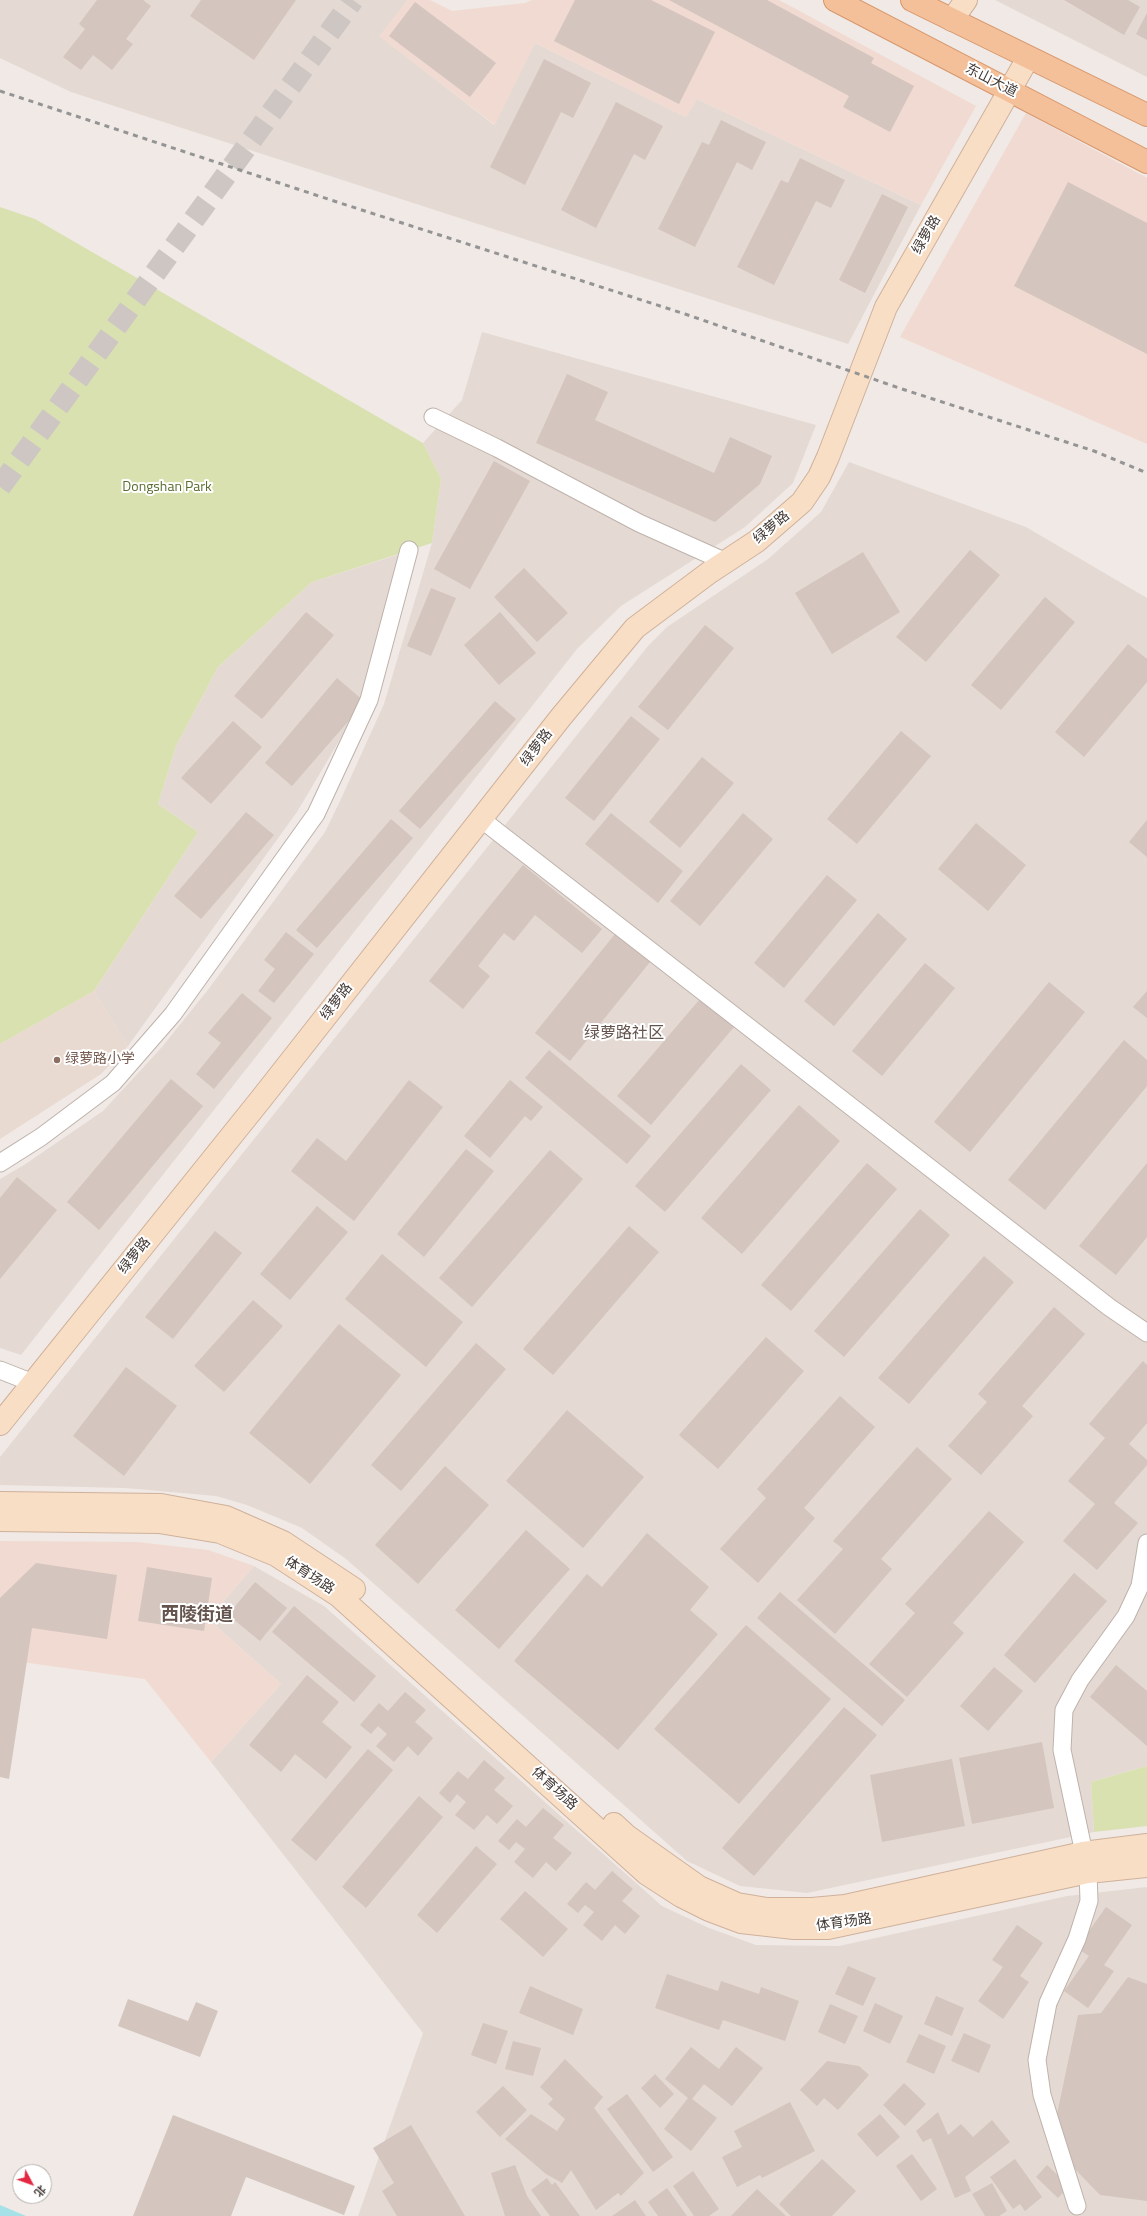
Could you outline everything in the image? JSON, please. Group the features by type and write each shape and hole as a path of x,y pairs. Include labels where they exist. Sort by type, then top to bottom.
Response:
{"main road":[{"name":"东山大道","path":"835,0 1147,162"},
{"path":"912,0 1147,115"},
{"path":"952,20 966,0"},
{"name":"绿萝路","path":"0,1424 261,1099 481,818 635,628 757,541 802,502 819,477 886,306 1011,91 1028,58"},
{"name":"体育场路","path":"0,1503 161,1505 226,1517 283,1542 352,1587 627,1836 699,1887 737,1904 773,1909 812,1909 845,1906 1086,1862 1147,1866"},
{"name":"体育场路","path":"0,1520 160,1522 220,1532 276,1555 339,1596 648,1874 681,1896 709,1910 741,1922 794,1928 828,1928 1147,1845"}],"street":[{"path":"433,417 496,448 639,523 726,562"},
{"path":"0,1163 41,1136 113,1083 173,1014 316,814 368,700 410,550"},
{"path":"481,818 1097,1297 1147,1333"},
{"path":"0,1370 33,1383"},
{"path":"1077,2206 1042,2095 1037,2060 1048,2003 1078,1939 1089,1901 1086,1862 1062,1750 1064,1710 1080,1680 1126,1616 1140,1586 1147,1543"}],"shaded area":[{"path":"0,0 408,0 380,36 494,125 535,43 686,117 697,99 921,205 848,344 71,92 0,58"},
{"path":"408,0 430,0 452,11 525,3 532,0 779,0 976,106 921,205 697,99 686,117 535,43 495,125 379,36"},
{"path":"995,0 1147,0 1147,77"},
{"path":"1026,113 1147,178 1147,444 900,337"},
{"path":"482,332 816,425 793,483 745,527 621,606 577,649 21,1355 0,1348 0,1179 24,1165 103,1111 162,1047 207,991 325,832 340,801 384,704 432,543 441,479 423,443 462,400"},
{"path":"849,462 1026,527 1147,598 1147,1766 1091,1782 1094,1832 807,1893 740,1886 687,1861 346,1559 302,1528 247,1505 216,1496 125,1488 0,1485 0,1457 648,646 667,627 768,559 821,512"},
{"path":"403,553 364,699 297,812 128,1046 94,991 198,832 158,804 176,746 218,667 312,582"},
{"name":"绿萝路小学","path":"94,991 128,1046 101,1074 0,1139 0,1044"},
{"path":"0,1541 137,1542 208,1550 254,1566 208,1619 281,1684 211,1762 145,1679 0,1659"},
{"path":"254,1566 324,1606 662,1906 709,1928 756,1945 839,1946 1067,1896 1147,1887 1147,2216 358,2216 423,2033 211,1762 281,1684 208,1619"}],"green space":[{"name":"Dongshan Park","path":"0,207 35,219 423,443 441,479 432,543 312,582 218,667 176,746 158,804 198,832 94,991 0,1044"},
{"path":"1147,1766 1147,1826 1094,1832 1091,1782"}],"water":[{"path":"0,2205 26,2216 0,2216"}],"building":[{"path":"97,0 143,0 151,6 126,39 133,44 112,70 93,55 81,70 63,57 85,29 79,24"},
{"path":"201,0 296,0 254,60 190,16"},
{"path":"575,0 651,0 715,32 679,104 554,41"},
{"path":"669,0 767,0 874,58 871,63 914,86 890,132 843,107 849,96"},
{"path":"1064,0 1128,0 1140,7 1124,35"},
{"path":"415,2 496,63 470,97 389,36"},
{"path":"1147,13 1147,40 1136,34"},
{"path":"544,59 591,83 573,118 561,112 525,185 490,167"},
{"path":"616,102 663,126 645,160 634,154 596,228 561,210"},
{"path":"721,120 766,142 752,170 737,162 695,247 658,229 702,142 709,145"},
{"path":"800,158 845,180 831,208 816,201 774,285 737,267 781,180 788,183"},
{"path":"1068,182 1147,223 1147,354 1014,286"},
{"path":"882,194 908,207 865,293 839,280"},
{"path":"567,374 608,392 595,420 714,473 730,437 772,456 760,484 715,522 536,443"},
{"path":"494,461 530,481 470,589 434,569"},
{"path":"970,550 1000,575 926,662 896,637"},
{"path":"863,552 900,612 832,654 795,593"},
{"path":"524,568 568,613 537,642 494,597"},
{"path":"431,588 456,598 431,656 407,646"},
{"path":"1045,597 1075,622 1001,710 971,685"},
{"path":"306,612 334,635 262,719 234,696"},
{"path":"500,612 536,653 499,685 464,645"},
{"path":"705,625 734,648 668,730 638,707"},
{"path":"1128,644 1147,659 1147,682 1084,757 1055,732"},
{"path":"337,678 365,702 292,786 265,763"},
{"path":"495,701 516,719 420,829 399,811"},
{"path":"631,716 660,739 594,821 565,798"},
{"path":"233,721 262,747 211,804 181,778"},
{"path":"901,731 931,756 857,844 827,819"},
{"path":"702,757 734,783 680,848 649,822"},
{"path":"246,812 274,835 201,919 174,896"},
{"path":"611,813 683,871 658,903 585,844"},
{"path":"743,813 773,839 700,926 670,901"},
{"path":"391,819 413,838 317,948 296,930"},
{"path":"1147,820 1147,857 1129,842"},
{"path":"976,823 1026,865 988,911 938,869"},
{"path":"523,865 602,929 582,953 535,915 514,941 504,933 478,966 490,976 463,1009 429,981"},
{"path":"827,875 857,900 784,988 754,963"},
{"path":"878,913 907,939 834,1026 804,1001"},
{"path":"286,932 314,954 274,1003 258,991 275,969 264,960"},
{"path":"615,934 650,962 570,1061 535,1033"},
{"path":"925,963 955,988 882,1076 852,1051"},
{"path":"1049,982 1085,1012 970,1152 934,1122"},
{"path":"1147,991 1147,1018 1133,1007"},
{"path":"242,993 272,1018 214,1089 196,1074 221,1043 208,1033"},
{"path":"700,999 734,1027 651,1125 617,1096"},
{"path":"1124,1040 1147,1060 1147,1086 1045,1210 1008,1180"},
{"path":"549,1050 651,1136 627,1164 525,1078"},
{"path":"741,1064 771,1090 665,1212 635,1186"},
{"path":"171,1079 203,1106 99,1230 67,1202"},
{"path":"409,1080 443,1107 354,1221 291,1171 317,1138 346,1161"},
{"path":"510,1080 543,1107 531,1121 525,1116 490,1158 464,1136"},
{"path":"799,1105 840,1141 742,1254 701,1218"},
{"path":"466,1149 494,1171 424,1257 397,1234"},
{"path":"550,1150 583,1179 472,1307 439,1278"},
{"path":"867,1163 897,1189 791,1311 761,1285"},
{"path":"1147,1163 1147,1237 1116,1275 1079,1246"},
{"path":"17,1177 57,1210 0,1279 0,1198"},
{"path":"317,1206 348,1232 290,1300 260,1274"},
{"path":"920,1209 950,1235 844,1357 814,1331"},
{"path":"629,1226 659,1252 553,1375 523,1349"},
{"path":"215,1231 242,1253 173,1339 145,1317"},
{"path":"382,1254 463,1322 426,1367 345,1299"},
{"path":"984,1256 1014,1282 909,1404 878,1378"},
{"path":"253,1300 283,1326 224,1392 194,1366"},
{"path":"1054,1307 1085,1334 1022,1406 1033,1416 981,1475 948,1446 987,1402 978,1394"},
{"path":"339,1324 401,1375 310,1484 249,1433"},
{"path":"766,1337 804,1371 718,1469 679,1435"},
{"path":"476,1343 506,1369 401,1491 371,1465"},
{"path":"1143,1361 1147,1365 1147,1423 1129,1444 1147,1460 1147,1465 1114,1503 1138,1523 1097,1570 1063,1541 1095,1504 1068,1481 1105,1438 1089,1424"},
{"path":"126,1367 177,1406 124,1476 73,1436"},
{"path":"840,1396 875,1427 804,1508 815,1518 758,1583 720,1549 766,1498 757,1489"},
{"path":"567,1410 644,1477 583,1548 506,1481"},
{"path":"917,1447 952,1479 881,1559 892,1569 835,1634 797,1600 843,1549 833,1541"},
{"path":"445,1466 489,1505 418,1584 375,1545"},
{"path":"989,1511 1024,1542 953,1623 964,1633 907,1697 869,1664 915,1613 905,1604"},
{"path":"526,1530 570,1569 499,1649 455,1610"},
{"path":"647,1533 709,1587 690,1610 718,1634 618,1750 514,1661 587,1574 602,1587"},
{"path":"36,1563 117,1575 107,1639 32,1628 9,1779 0,1777 0,1598"},
{"path":"147,1567 212,1578 204,1631 138,1621"},
{"path":"1074,1573 1107,1601 1035,1683 1004,1655"},
{"path":"255,1582 287,1608 260,1641 228,1615"},
{"path":"780,1592 905,1700 882,1726 757,1618"},
{"path":"294,1606 376,1676 354,1702 272,1632"},
{"path":"746,1625 831,1699 739,1804 654,1729"},
{"path":"1116,1665 1147,1691 1147,1746 1090,1697"},
{"path":"994,1667 1023,1691 988,1731 960,1706"},
{"path":"307,1675 339,1702 322,1722 352,1747 326,1779 295,1754 281,1772 249,1745"},
{"path":"405,1692 426,1710 415,1722 433,1738 418,1756 408,1746 394,1762 376,1746 387,1734 378,1726 371,1734 360,1725 379,1703 388,1711"},
{"path":"844,1707 877,1735 754,1876 722,1848"},
{"path":"1042,1742 1054,1808 972,1824 959,1758"},
{"path":"368,1749 393,1770 316,1861 291,1840"},
{"path":"952,1759 965,1826 882,1842 870,1775"},
{"path":"484,1760 505,1778 494,1790 513,1806 497,1824 487,1815 474,1830 455,1815 466,1802 457,1794 450,1803 439,1793 458,1771 468,1779"},
{"path":"419,1796 443,1817 366,1908 342,1887"},
{"path":"543,1808 564,1825 553,1838 572,1853 556,1871 546,1862 533,1878 514,1862 525,1849 516,1842 509,1850 498,1841 517,1819 526,1827"},
{"path":"476,1846 497,1864 437,1933 417,1915"},
{"path":"612,1871 633,1889 622,1901 640,1916 625,1934 615,1925 602,1941 583,1925 594,1912 585,1905 578,1913 567,1904 586,1882 595,1890"},
{"path":"525,1891 568,1929 543,1957 500,1919"},
{"path":"1106,1907 1132,1925 1104,1965 1114,1971 1088,2008 1064,1991 1089,1956 1077,1948"},
{"path":"1017,1925 1043,1943 1020,1976 1029,1982 1003,2019 978,2001 1003,1967 992,1960"},
{"path":"848,1966 876,1978 863,2006 835,1994"},
{"path":"667,1974 718,1991 721,1981 759,1994 761,1987 799,2001 785,2041 723,2020 719,2030 655,2008"},
{"path":"1128,1977 1147,1984 1147,2201 1100,2195 1073,2167 1057,2114 1078,2015 1101,2013"},
{"path":"530,1986 583,2009 573,2035 519,2013"},
{"path":"936,1996 964,2008 952,2036 924,2024"},
{"path":"128,1999 188,2021 196,2002 218,2011 200,2057 118,2026"},
{"path":"875,2003 903,2016 890,2044 863,2031"},
{"path":"830,2004 858,2016 845,2044 818,2032"},
{"path":"483,2023 508,2031 496,2064 471,2055"},
{"path":"964,2033 991,2045 979,2073 951,2061"},
{"path":"919,2034 946,2046 934,2074 906,2062"},
{"path":"513,2041 541,2048 533,2076 505,2069"},
{"path":"691,2047 719,2069 736,2047 763,2068 732,2106 704,2084 692,2099 717,2118 691,2151 664,2129 688,2098 665,2079"},
{"path":"565,2059 603,2097 594,2108 644,2173 621,2196 618,2193 596,2210 571,2170 562,2183 546,2174 505,2139 531,2114 557,2131 565,2119 548,2104 553,2099 540,2087"},
{"path":"827,2061 859,2066 869,2075 838,2110 824,2098 817,2106 800,2090"},
{"path":"655,2074 674,2094 660,2108 641,2088"},
{"path":"904,2083 926,2104 905,2126 883,2105"},
{"path":"503,2086 527,2110 500,2137 476,2112"},
{"path":"627,2094 673,2157 653,2172 607,2109"},
{"path":"790,2102 815,2151 762,2178 760,2175 737,2187 722,2157 742,2147 734,2131"},
{"path":"938,2112 948,2135 961,2124 973,2137 992,2120 1010,2142 965,2177 971,2191 955,2198 931,2138 923,2142 916,2131"},
{"path":"880,2114 900,2137 877,2157 857,2134"},
{"path":"173,2115 355,2186 344,2215 246,2177 231,2216 133,2216"},
{"path":"411,2125 465,2216 397,2216 382,2191 394,2183 373,2148"},
{"path":"912,2154 937,2189 921,2201 896,2166"},
{"path":"822,2159 856,2191 832,2216 791,2216 779,2204"},
{"path":"1015,2159 1042,2197 1025,2211 1020,2204 1013,2209 990,2177"},
{"path":"515,2165 527,2196 541,2216 505,2216 491,2173"},
{"path":"1047,2165 1069,2186 1058,2198 1036,2177"},
{"path":"693,2171 719,2209 709,2216 694,2216 673,2186"},
{"path":"547,2178 552,2185 555,2182 580,2216 550,2216 531,2190"},
{"path":"992,2183 1007,2211 999,2216 985,2216 972,2194"},
{"path":"667,2188 687,2216 658,2216 648,2202"},
{"path":"757,2189 786,2216 731,2216"},
{"path":"635,2200 646,2216 612,2216"}],"tunnel":[{"path":"0,487 353,0"}],"railway":[{"path":"0,91 337,202 685,314 902,389 1094,451 1147,473"}],"place":[{"name":"绿萝路小学","path":"57,1060"}],"district":[{"name":"绿萝路社区","path":"624,1034"},
{"name":"西陵街道","path":"197,1616"}]}
